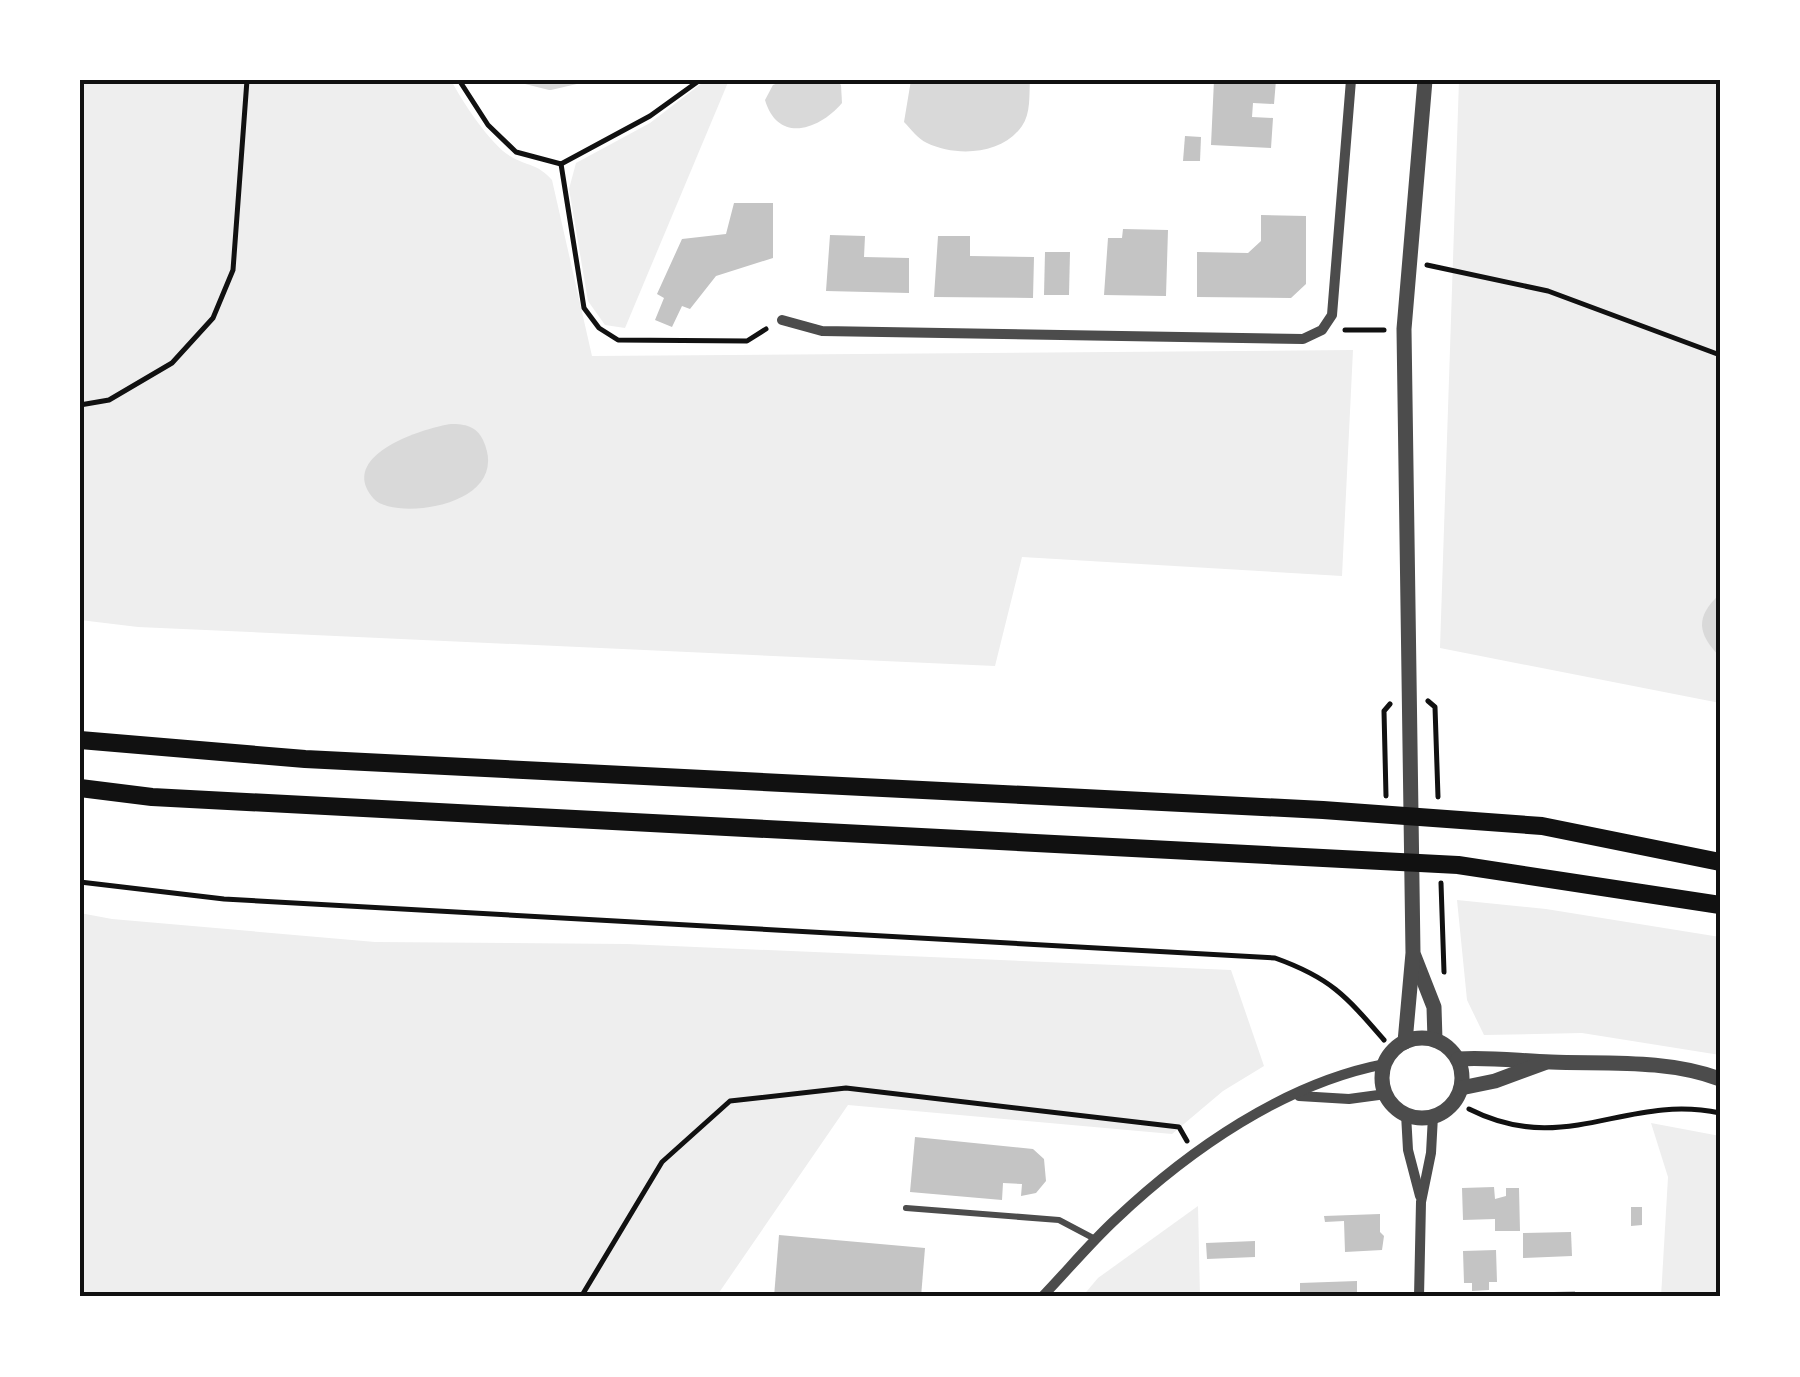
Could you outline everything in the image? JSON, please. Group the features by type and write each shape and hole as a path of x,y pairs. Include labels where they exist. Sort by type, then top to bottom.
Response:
{"main road":[{"path":"80,740 304,759 1323,810 1502,823 1542,826 1720,862"},
{"path":"80,788 152,797 1458,864 1720,905"}],"street":[{"path":"782,320 822,331 1303,339 1322,330 1332,314 1351,80"},
{"path":"1425,80 1404,330 1413,952 1395,1052 1383,1084 1386,1094 1406,1114 1434,1116"},
{"path":"1413,952 1434,1007 1435,1040"},
{"path":"1042,1297 1116,1218 1194,1154 1261,1112 1425,1038 1444,1044 1458,1059 1462,1078 1458,1094"},
{"path":"1458,1059 1494,1056 1548,1062 1629,1063 1720,1079"},
{"path":"1420,1297 1421,1202 1434,1116 1458,1094 1548,1062"},
{"path":"1294,1096 1349,1099 1386,1094"},
{"path":"1406,1114 1408,1150 1421,1202"}],"lane":[{"path":"906,1208 1059,1220 1096,1240"}],"path":[{"path":"80,405 109,400 172,363 213,318 233,270 247,80"},
{"path":"458,80 488,125 516,152 560,164 650,116 700,80"},
{"path":"560,164 584,308 599,328 618,340 747,341 782,320"},
{"path":"1410,261 1548,291 1720,355"},
{"path":"1322,330 1404,330"},
{"path":"80,882 224,899 1275,958 1312,971 1344,996 1395,1052"},
{"path":"580,1297 662,1162 730,1101 846,1088 1178,1127 1194,1154"},
{"path":"1458,1094 1495,1121 1528,1129 1570,1129 1650,1110 1720,1113"}],"shaded area":[{"path":"80,80 451,80 494,142 552,180 592,356 1353,350 1342,576 1022,557 995,666 138,627 80,620"},
{"path":"706,80 729,80 625,328 605,325 588,301 569,189 576,163 650,123"},
{"path":"785,80 836,80 841,85 842,103 811,126 789,127 779,123 765,100 773,85"},
{"path":"911,80 1030,80 1027,115 1013,136 991,148 965,151 939,147 921,139 904,122"},
{"path":"1459,80 1720,80 1720,703 1440,648"},
{"path":"451,424 470,427 483,440 488,463 482,481 448,503 425,508 386,506 374,499 365,484 366,470 374,457 404,438"},
{"path":"1720,594 1720,657 1703,633 1702,625 1706,610"},
{"path":"1457,900 1546,909 1720,937 1720,1055 1582,1033 1484,1035 1467,1000"},
{"path":"80,913 375,942 627,944 1231,970 1264,1066 1223,1091 1172,1134 848,1105 716,1297 80,1297"},
{"path":"1651,1123 1720,1136 1720,1297 1661,1297 1668,1177"},
{"path":"1198,1206 1200,1297 1082,1297 1098,1278"}],"building":[{"path":"1214,80 1276,80 1274,104 1253,103 1252,117 1273,118 1271,148 1211,145"},
{"path":"1185,136 1201,137 1200,161 1183,161"},
{"path":"734,203 773,203 773,258 716,276 690,309 682,306 672,327 655,320 664,298 657,294 682,239 726,234"},
{"path":"1261,215 1306,216 1306,284 1291,298 1197,297 1197,252 1248,253 1261,241"},
{"path":"1123,229 1168,230 1166,296 1104,295 1108,238 1122,238"},
{"path":"830,235 865,236 864,257 909,258 909,293 826,291"},
{"path":"938,236 970,236 970,256 1034,257 1033,298 934,297"},
{"path":"1045,252 1070,252 1069,295 1044,295"},
{"path":"915,1137 1033,1149 1044,1159 1046,1181 1036,1193 1021,1196 1022,1184 1003,1183 1002,1200 910,1192"},
{"path":"1494,1187 1495,1199 1506,1196 1506,1188 1519,1188 1520,1231 1495,1231 1495,1219 1463,1220 1462,1188"},
{"path":"1631,1207 1642,1207 1642,1225 1631,1226"},
{"path":"1380,1214 1382,1250 1345,1252 1344,1221 1325,1222 1324,1216"},
{"path":"1571,1232 1572,1256 1523,1258 1523,1233"},
{"path":"779,1235 925,1248 921,1297 774,1297"},
{"path":"1255,1241 1255,1257 1207,1259 1206,1243"},
{"path":"1496,1250 1497,1282 1489,1282 1489,1290 1472,1291 1472,1283 1464,1283 1463,1251"},
{"path":"1357,1281 1357,1297 1300,1297 1300,1283"},
{"path":"1575,1291 1575,1297 1532,1297 1532,1293"}],"waterway":[{"path":"526,80 550,86 576,80"}]}
